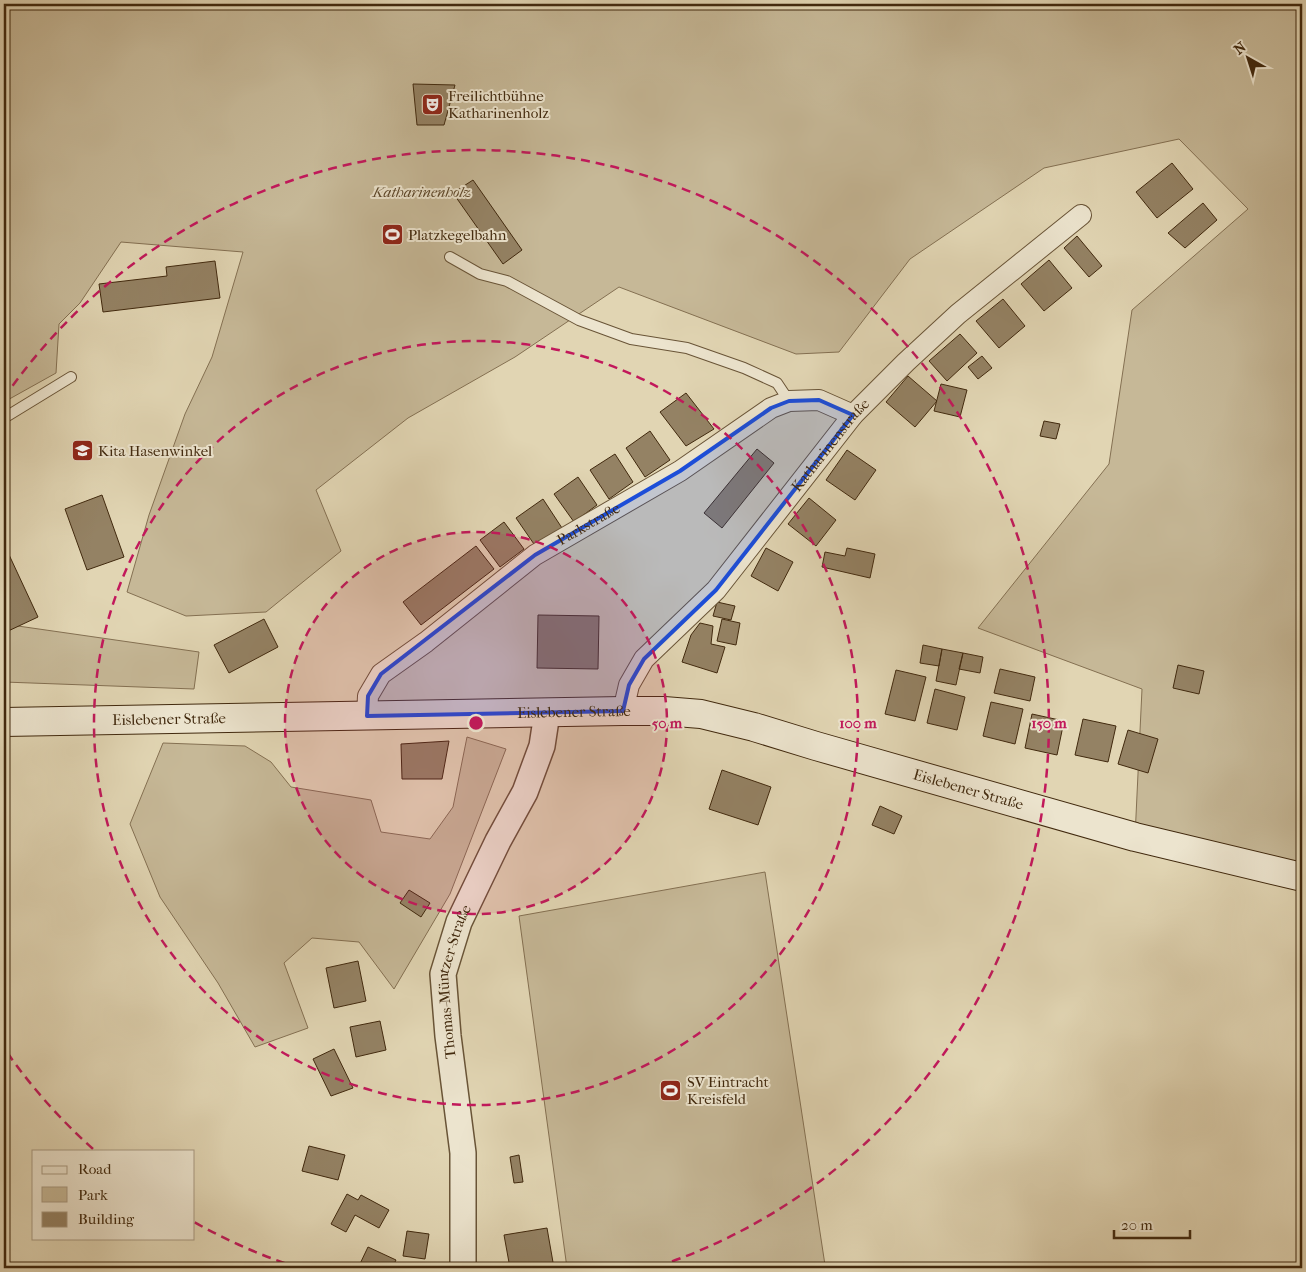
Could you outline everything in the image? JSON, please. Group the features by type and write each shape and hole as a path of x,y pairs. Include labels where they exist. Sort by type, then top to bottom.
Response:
{"main road":[{"name":"Eislebener Straße","path":"4,722 623,711 664,711 702,714 754,726 1135,836 1302,877"}],"street":[{"name":"Katharinenstraße","path":"623,711 629,685 644,659 716,590 853,415 958,314 1081,215"},
{"name":"Parkstraße","path":"367,716 368,696 381,674 426,642 536,555 680,471 772,408 789,401 819,400 853,415"},
{"name":"Thomas-Müntzer-Straße","path":"463,1268 463,1153 448,1036 443,974 459,922 498,841 525,792 542,746 547,713"}],"lane":[{"path":"450,257 480,274 507,281 579,320 631,339 686,348 744,368 777,383 789,401"},
{"path":"4,418 71,377"}],"highlighted area":[{"path":"819,400 853,415 716,590 644,659 629,685 623,711 367,716 368,696 381,674 535,555 680,471 771,408 789,401"}],"green space":[{"name":"Katharinenholz","path":"4,4 1302,4 1302,877 1135,837 1142,689 978,628 1109,464 1132,310 1248,209 1179,139 1044,168 910,259 839,352 796,354 619,287 515,357 408,418 316,490 341,551 266,612 186,616 127,592 149,515 185,414 212,357 243,252 121,242 80,303 59,324 56,373 4,402"},
{"path":"4,624 199,652 194,689 4,682"},
{"path":"467,737 506,749 450,894 394,989 359,942 312,938 284,963 308,1028 255,1047 218,983 160,897 130,824 163,743 245,746 271,762 291,787 371,800 381,832 430,839 453,807"},
{"name":"SV Eintracht Kreisfeld","path":"765,872 825,1265 802,1268 567,1268 519,916"}],"building":[{"name":"Freilichtbühne Katharinenholz","path":"413,84 455,85 444,125 417,125"},
{"path":"1172,163 1193,189 1157,218 1136,192"},
{"path":"473,180 522,250 503,264 453,193"},
{"path":"1203,203 1217,220 1185,248 1168,233"},
{"path":"1077,236 1102,266 1089,277 1064,248"},
{"path":"1049,260 1072,288 1044,311 1021,284"},
{"path":"215,261 220,298 103,312 99,284 167,276 166,267"},
{"path":"1003,299 1025,326 999,348 976,321"},
{"path":"960,334 977,353 947,381 929,361"},
{"path":"982,356 992,368 978,379 968,367"},
{"path":"908,376 937,401 915,427 886,402"},
{"path":"941,384 967,390 960,417 934,411"},
{"path":"686,393 714,429 686,446 660,412"},
{"path":"1044,421 1060,424 1056,439 1040,436"},
{"path":"650,431 670,460 645,477 626,448"},
{"path":"757,449 774,463 722,528 704,513"},
{"path":"847,450 876,470 855,500 826,480"},
{"path":"615,454 633,482 609,499 590,470"},
{"path":"578,477 597,505 574,522 554,494"},
{"path":"102,495 124,557 87,570 65,509"},
{"path":"809,498 836,520 816,546 788,524"},
{"path":"543,499 562,528 536,547 516,518"},
{"path":"504,522 524,549 500,567 480,540"},
{"path":"4,544 38,617 6,632 4,628"},
{"path":"476,546 494,569 421,625 403,602"},
{"path":"766,548 793,562 778,591 751,576"},
{"path":"847,548 875,554 870,578 822,567 825,552 845,556"},
{"path":"717,602 735,606 731,620 713,616"},
{"path":"538,615 599,616 598,669 537,668"},
{"path":"264,619 278,647 229,673 214,645"},
{"path":"722,619 740,623 736,645 717,641"},
{"path":"700,623 713,626 711,644 725,647 717,673 682,662 691,635"},
{"path":"923,645 942,649 939,666 920,663"},
{"path":"942,649 963,653 956,685 936,681"},
{"path":"963,653 983,657 980,673 959,669"},
{"path":"1178,665 1204,671 1199,694 1173,688"},
{"path":"1000,669 1035,677 1030,701 994,693"},
{"path":"896,670 926,677 915,721 885,714"},
{"path":"935,689 965,697 957,730 927,723"},
{"path":"991,702 1023,709 1015,744 983,736"},
{"path":"1032,714 1064,721 1057,755 1025,748"},
{"path":"1083,719 1116,726 1108,762 1075,755"},
{"path":"1128,730 1158,739 1148,773 1118,764"},
{"path":"449,741 442,779 402,779 401,744"},
{"path":"722,770 771,787 758,825 709,809"},
{"path":"880,806 902,816 894,834 872,825"},
{"path":"409,890 430,903 421,917 400,903"},
{"path":"358,961 366,1001 334,1008 326,968"},
{"path":"380,1021 386,1050 356,1057 350,1027"},
{"path":"334,1049 353,1088 331,1096 313,1059"},
{"path":"309,1146 345,1155 338,1180 302,1171"},
{"path":"519,1155 523,1182 514,1183 510,1157"},
{"path":"347,1194 358,1200 361,1195 389,1210 379,1228 355,1215 346,1232 331,1224"},
{"path":"547,1228 554,1268 510,1268 504,1235"},
{"path":"407,1231 429,1234 425,1259 403,1256"},
{"path":"368,1247 396,1260 392,1268 358,1268"}],"place":[{"name":"Freilichtbühne Katharinenholz","path":"432,105"},
{"name":"Platzkegelbahn","path":"392,235"},
{"name":"Kita Hasenwinkel","path":"82,451"},
{"name":"SV Eintracht Kreisfeld","path":"671,1091"}]}
